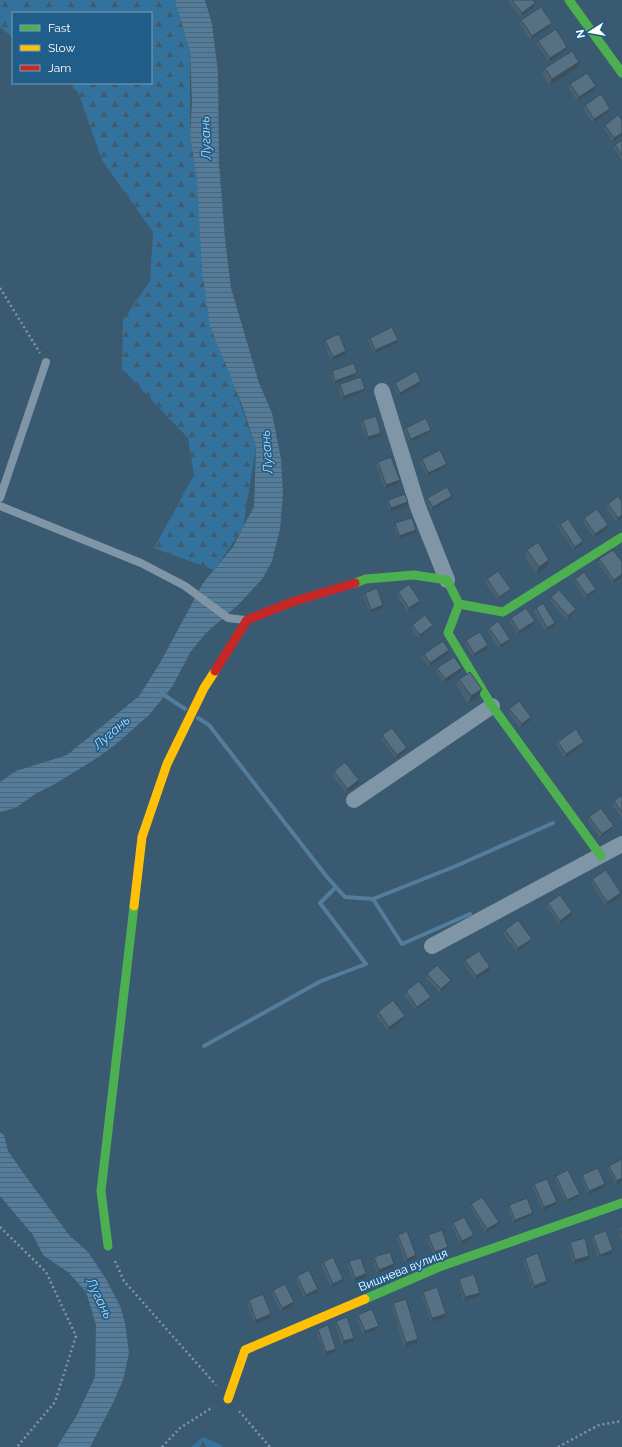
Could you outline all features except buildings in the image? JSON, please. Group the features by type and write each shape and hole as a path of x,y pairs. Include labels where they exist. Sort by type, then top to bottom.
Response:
{"street":[{"path":"569,0 622,73"},
{"path":"382,390 418,507 447,580 459,604 448,633 492,706 601,856"},
{"path":"459,604 503,612 620,542"},
{"path":"108,1246 101,1191 142,837 170,757 204,688 247,620 292,602 366,579 414,576 447,580"},
{"path":"354,800 492,706"},
{"path":"432,946 622,844"},
{"name":"Вишнева вулиця","path":"228,1399 245,1350 439,1267 622,1204"}],"lane":[{"path":"0,498 46,362"},
{"path":"0,506 141,563 185,586 228,618 247,620"}],"path":[{"path":"0,288 46,362"},
{"path":"0,1227 46,1272 76,1336 55,1402 17,1447"},
{"path":"108,1246 124,1281 270,1447"},
{"path":"162,1447 180,1428 228,1399"},
{"path":"558,1447 599,1425 622,1421"}],"green space":[{"path":"0,0 180,0 190,51 190,136 236,392 256,447 243,528 214,570 154,548 194,475 188,438 122,369 123,320 150,281 153,232 102,160 78,92 68,84 152,84 152,12 12,12 12,37 0,27"},
{"path":"203,1437 226,1447 191,1447"}],"water":[{"name":"Лугань","path":"175,0 205,0 212,24 218,73 219,163 225,239 231,288 259,383 272,413 281,459 283,493 280,529 272,561 263,578 239,604 206,633 191,651 172,687 149,715 115,745 97,758 55,784 37,793 15,808 0,812 0,782 16,771 67,755 139,696 160,663 203,583 233,547 254,506 256,447 242,405 210,326 202,271 197,178 190,136 192,102 190,51"},
{"name":"Лугань","path":"0,1132 4,1135 8,1151 24,1174 69,1235 88,1252 106,1279 120,1306 125,1323 129,1353 123,1380 114,1401 90,1447 57,1447 77,1415 95,1377 96,1325 86,1292 69,1273 43,1255 33,1235 0,1196"}],"waterway":[{"path":"161,693 185,709"},
{"path":"198,718 209,725 327,877 345,897 373,899 456,866 553,823"},
{"path":"204,1046 321,981 366,964 320,903 336,887"},
{"path":"373,899 402,944 470,914"}],"traffic: fast":[{"path":"569,0 622,73"},
{"path":"355,583 366,579 414,575 447,580 459,604 503,612 622,537"},
{"path":"459,604 448,633 492,706 601,856"},
{"path":"108,1246 101,1191 134,906"},
{"path":"365,1299 439,1267 622,1203"}],"traffic: slow":[{"path":"134,906 142,837 167,764 204,688 215,671"},
{"path":"228,1399 245,1350 365,1299"}],"traffic: jam":[{"path":"215,671 247,620 292,602 355,583"}]}
